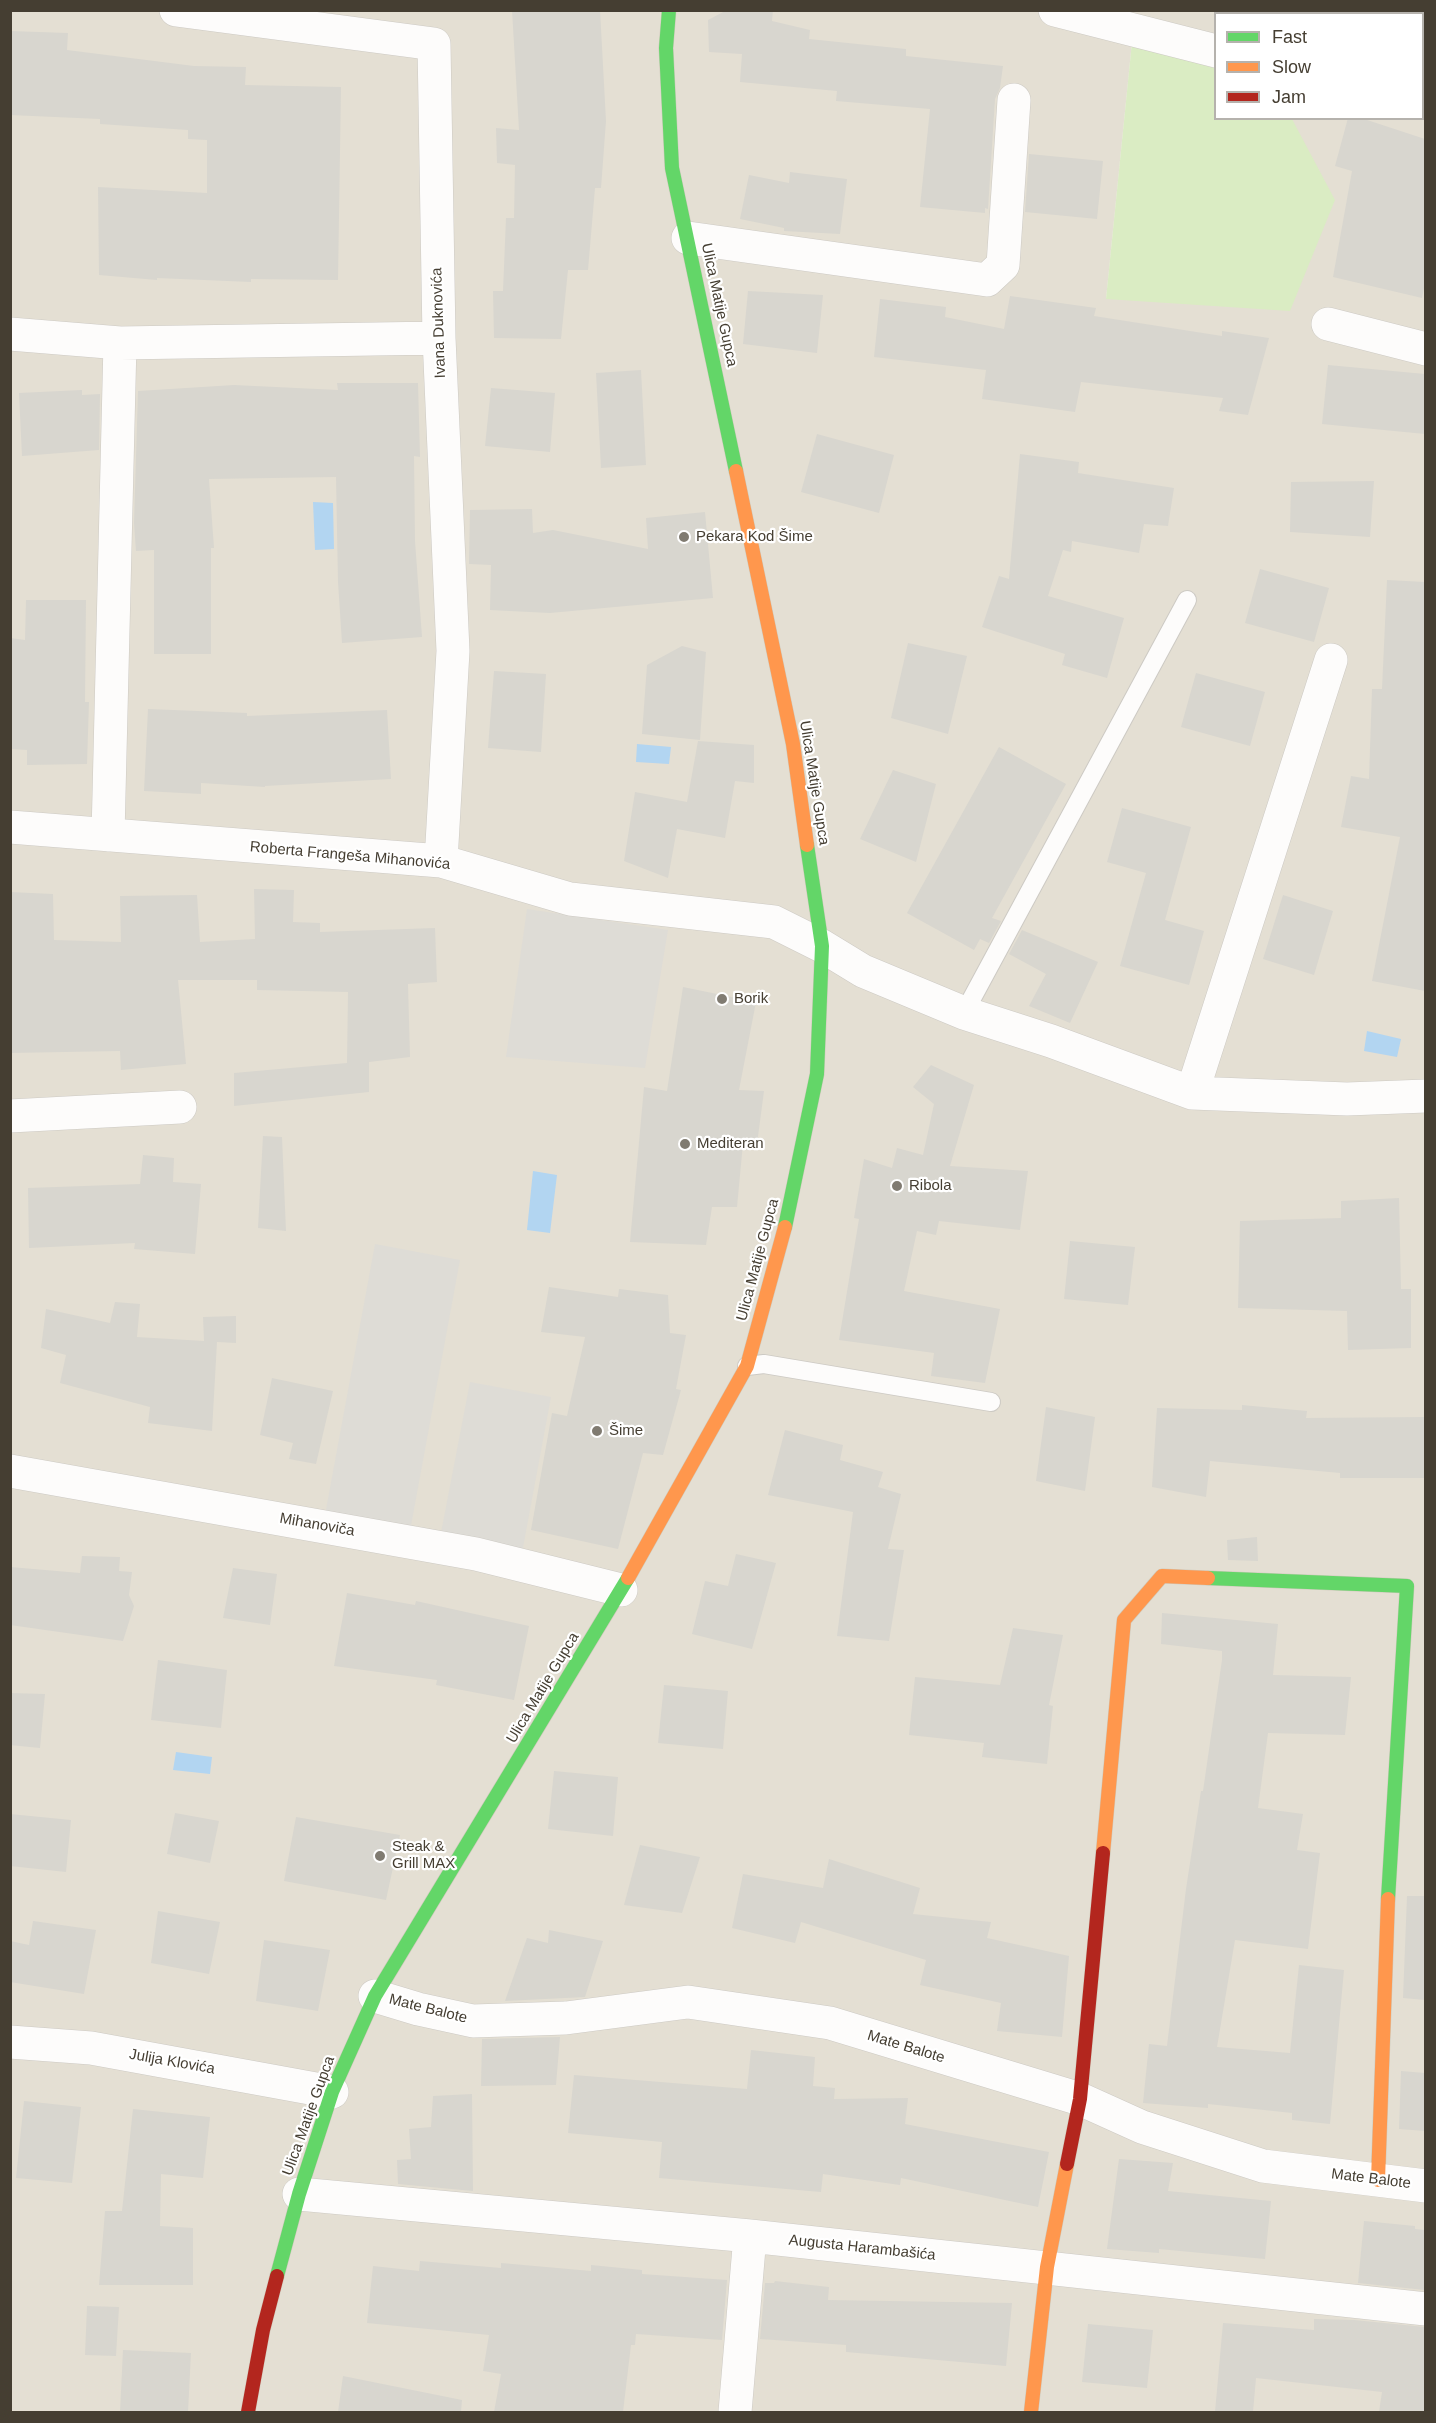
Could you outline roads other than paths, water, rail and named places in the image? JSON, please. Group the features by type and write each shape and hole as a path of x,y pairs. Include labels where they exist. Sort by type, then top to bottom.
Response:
{"street":[{"name":"Ivana Duknovića","path":"176,10 434,44 439,338 453,651 441,861"},
{"name":"Ulica Matije Gupca","path":"248,2412 263,2330 298,2194 332,2092 375,1996 621,1590 747,1366 788,1214 817,1074 822,946 793,744 672,168 666,48 669,10"},
{"path":"1055,10 1214,51"},
{"path":"688,238 987,280 1003,265 1014,100"},
{"path":"1328,324 1425,349"},
{"path":"10,334 120,343 439,338"},
{"path":"108,835 120,343"},
{"path":"1192,1093 1331,660"},
{"name":"Roberta Frangeša Mihanovića","path":"10,827 441,861 570,898 774,922 822,946 863,971 964,1013 1051,1041 1192,1093 1347,1099 1425,1096"},
{"path":"10,1116 180,1107"},
{"name":"Mihanoviča","path":"10,1471 476,1554 621,1590"},
{"path":"1031,2412 1047,2267 1080,2099 1124,1620 1162,1576 1416,1586 1389,1881 1378,2180"},
{"name":"Mate Balote","path":"375,1996 418,2009 473,2021 566,2018 688,2002 830,2023 1080,2099 1142,2127 1263,2166 1425,2186"},
{"name":"Julija Klovića","path":"10,2042 91,2048 332,2092"},
{"name":"Augusta Harambašića","path":"298,2194 750,2236 1425,2309"},
{"path":"735,2412 750,2236"}],"lane":[{"path":"964,1013 1187,600"},
{"path":"747,1366 765,1364 992,1402"}],"water":[{"path":"313,502 333,503 334,549 315,550"},
{"path":"637,744 671,747 669,764 636,762"},
{"path":"1367,1031 1401,1039 1397,1057 1364,1051"},
{"path":"533,1171 557,1175 550,1233 527,1230"},
{"path":"176,1752 212,1757 210,1774 173,1770"}],"place":[{"name":"Pekara Kod Šime","path":"684,537"},
{"name":"Borik","path":"722,999"},
{"name":"Mediteran","path":"685,1144"},
{"name":"Ribola","path":"897,1186"},
{"name":"Šime","path":"597,1431"},
{"name":"Steak & Grill MAX","path":"380,1856"}]}
